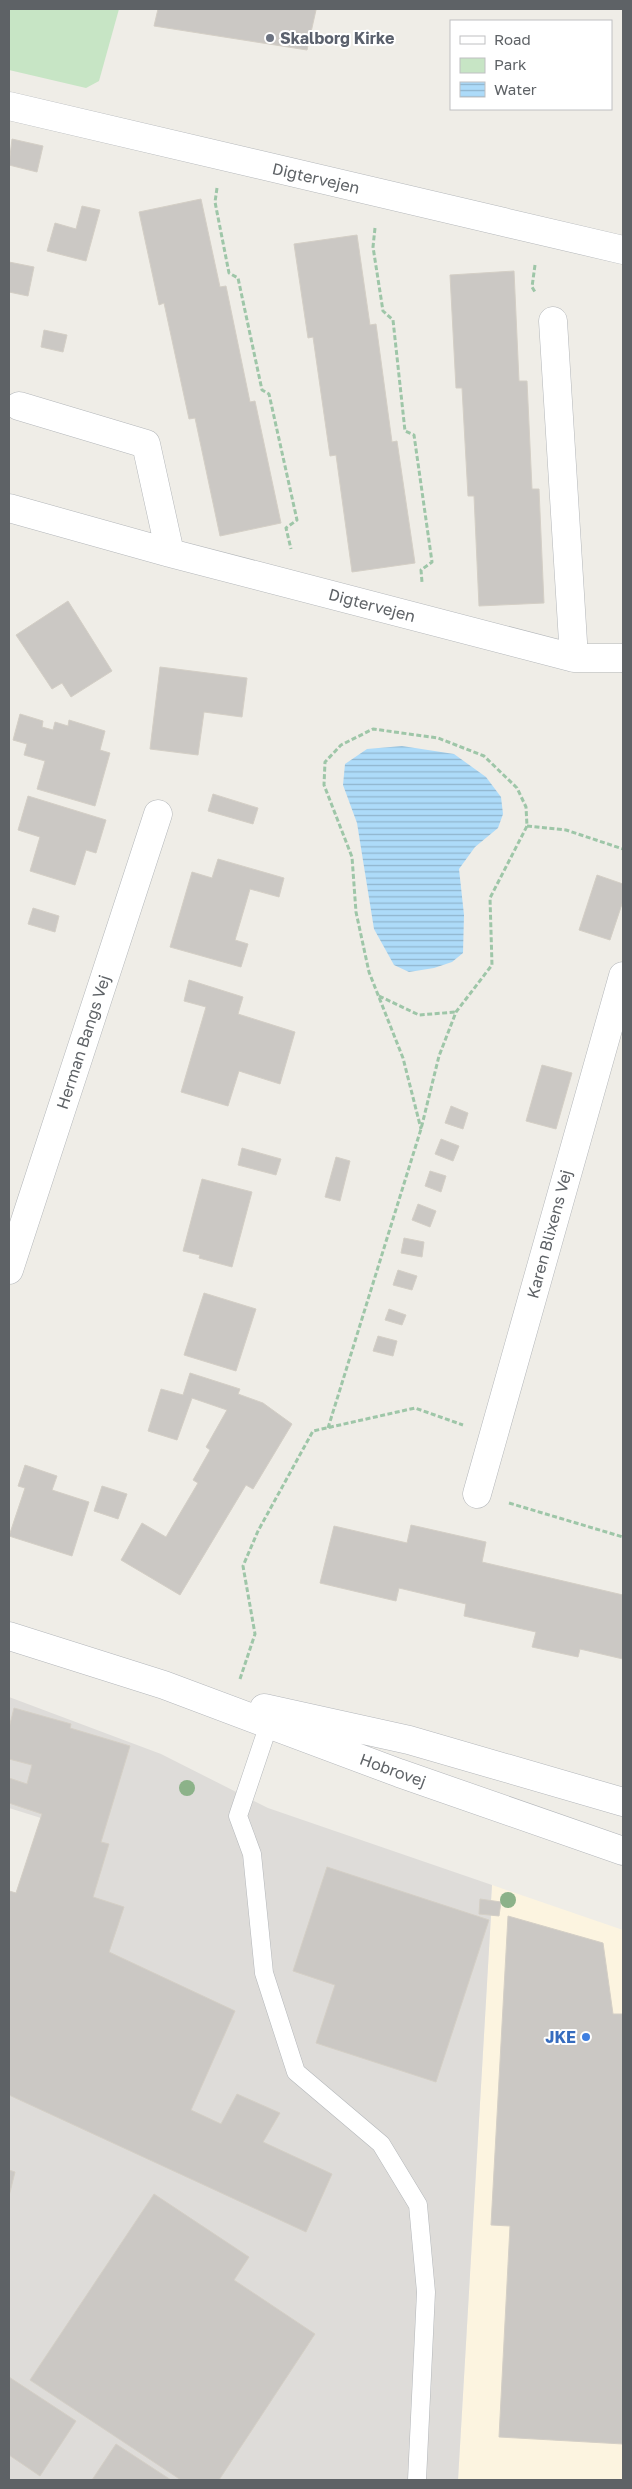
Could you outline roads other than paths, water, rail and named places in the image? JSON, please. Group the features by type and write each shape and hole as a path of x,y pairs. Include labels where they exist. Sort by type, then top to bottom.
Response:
{"street":[{"name":"Digtervejen","path":"9,106 623,250"},
{"path":"553,321 574,658"},
{"path":"19,406 146,444 170,553"},
{"name":"Digtervejen","path":"9,508 170,553 574,658 623,658"},
{"name":"Herman Bangs Vej","path":"9,1270 158,814"},
{"name":"Karen Blixens Vej","path":"477,1494 623,976"},
{"name":"Hobrovej","path":"9,1636 271,1717 408,1740 623,1802"},
{"name":"Hobrovej","path":"164,1685 233,1700 399,1773 622,1850"}],"lane":[{"path":"271,1717 238,1816 252,1854 264,1973 296,2072 381,2144 418,2205 426,2292 417,2480"}],"water":[{"path":"402,746 454,754 486,777 501,797 503,814 498,828 475,847 459,869 464,915 463,953 452,962 434,968 409,972 394,965 374,929 357,823 343,785 345,764 367,749"}],"place":[{"name":"Skalborg Kirke","path":"270,38"},
{"name":"JKE","path":"586,2037"}]}
